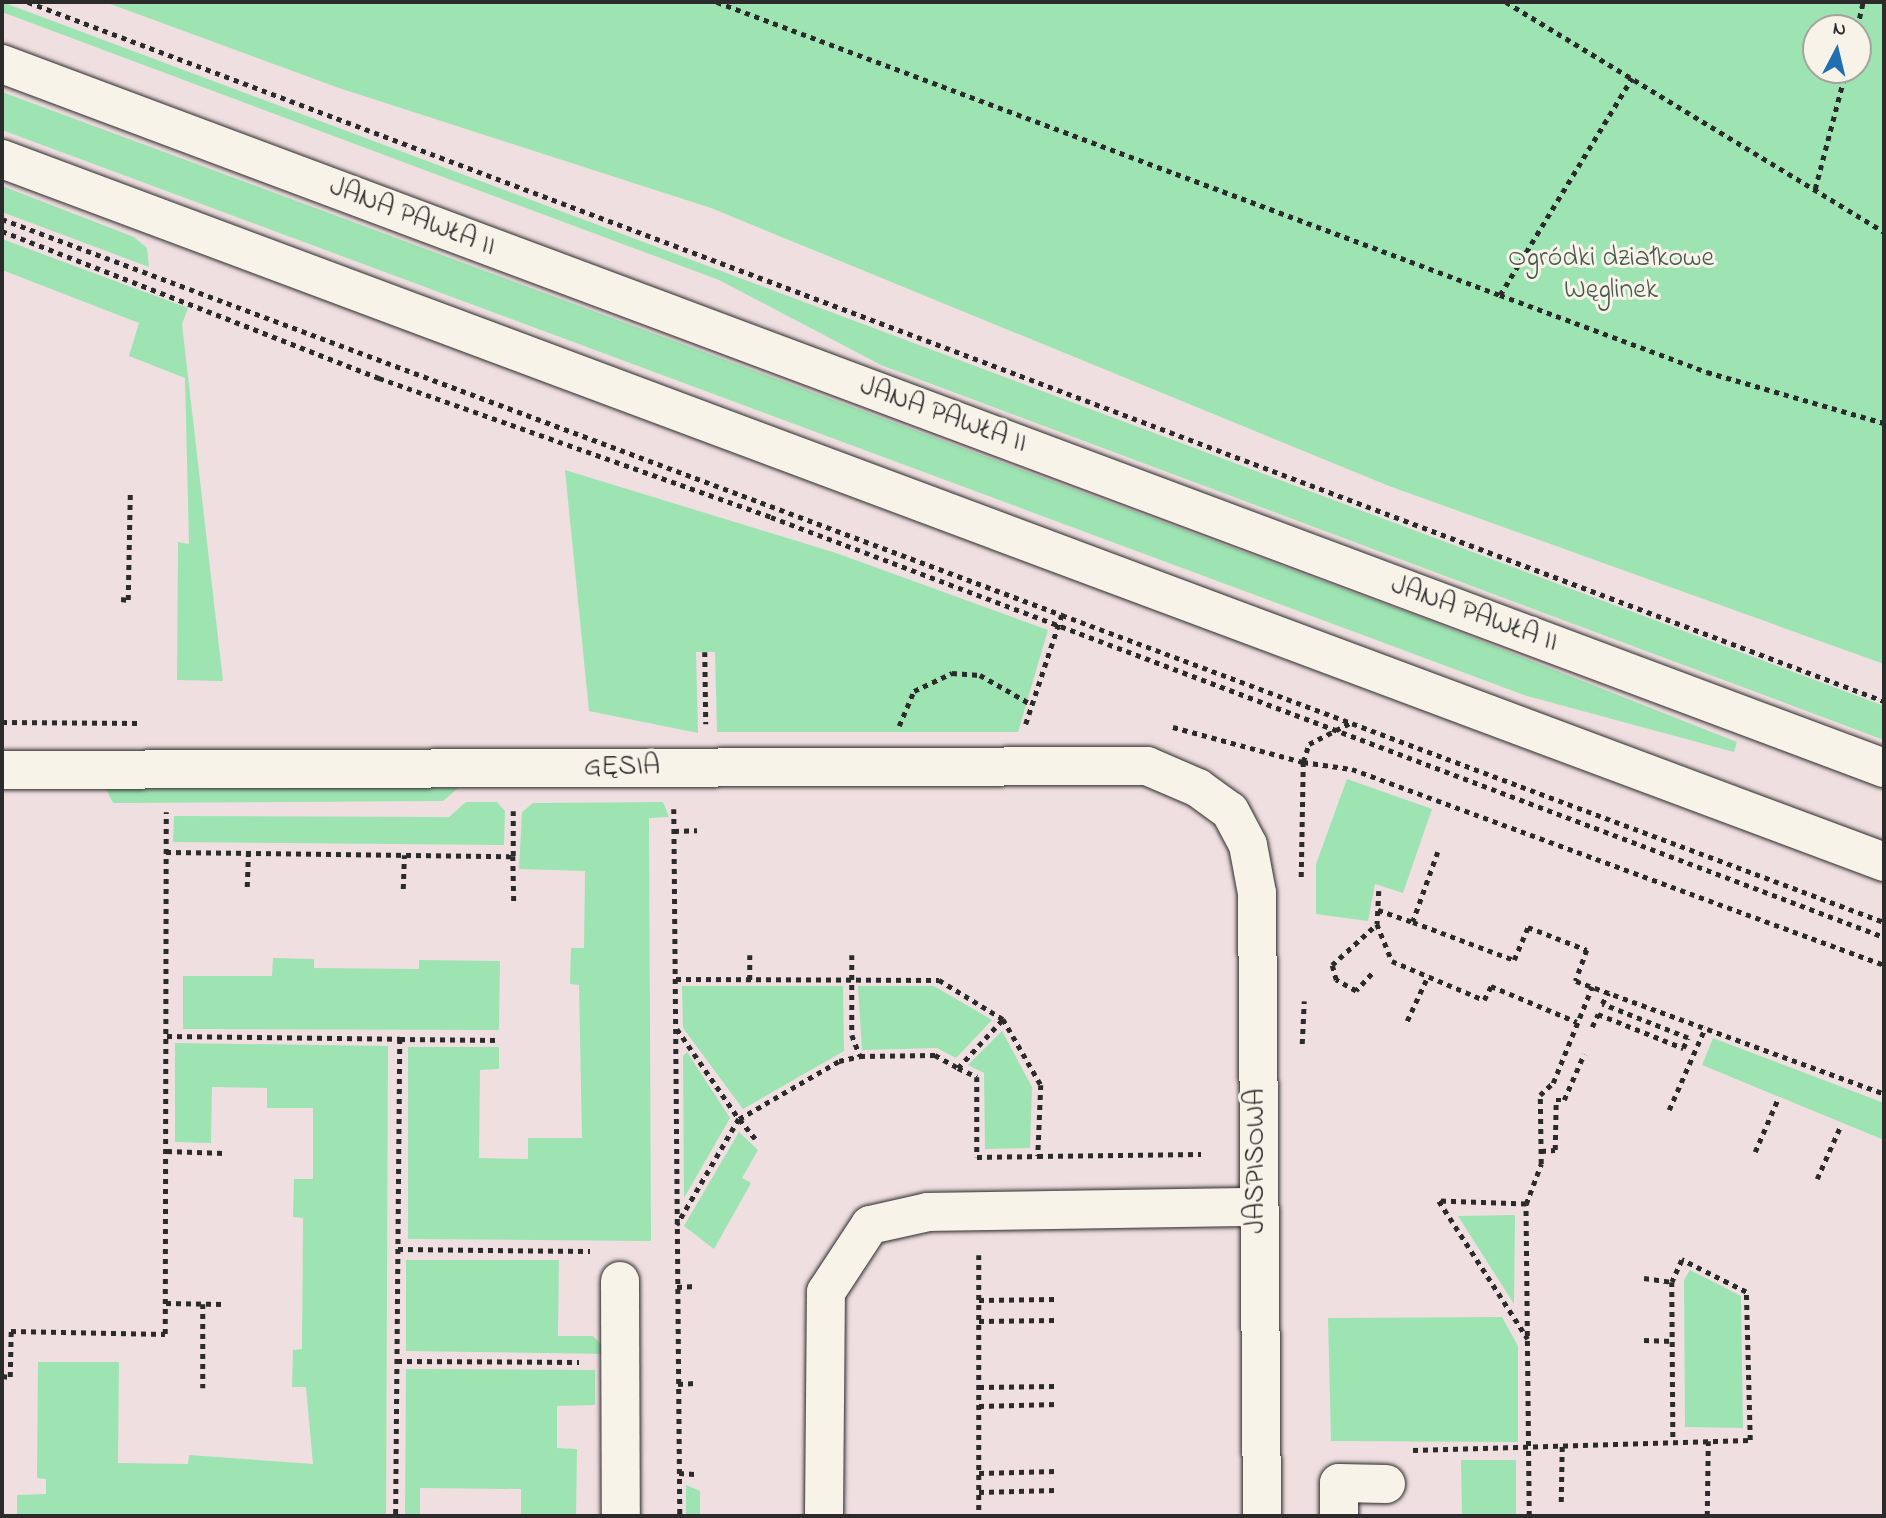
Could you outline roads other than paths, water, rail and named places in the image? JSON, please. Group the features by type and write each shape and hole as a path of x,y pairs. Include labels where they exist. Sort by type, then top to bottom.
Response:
{"main road":[{"name":"JANA PAWŁA II","path":"2,64 1884,768"},
{"path":"2,159 1884,862"},
{"name":"GĘSIA","path":"2,770 1147,766 1198,788 1230,811"},
{"name":"JASPISOWA","path":"1230,811 1248,845 1257,893 1257,1207 1262,1516"},
{"path":"824,1516 826,1292 870,1225 928,1212 1257,1207"},
{"path":"620,1281 621,1516"},
{"path":"1339,1516 1339,1483 1386,1483"}],"park label":[{"name":"Ogródki działkowe Węglinek","path":"1611,275"}]}
